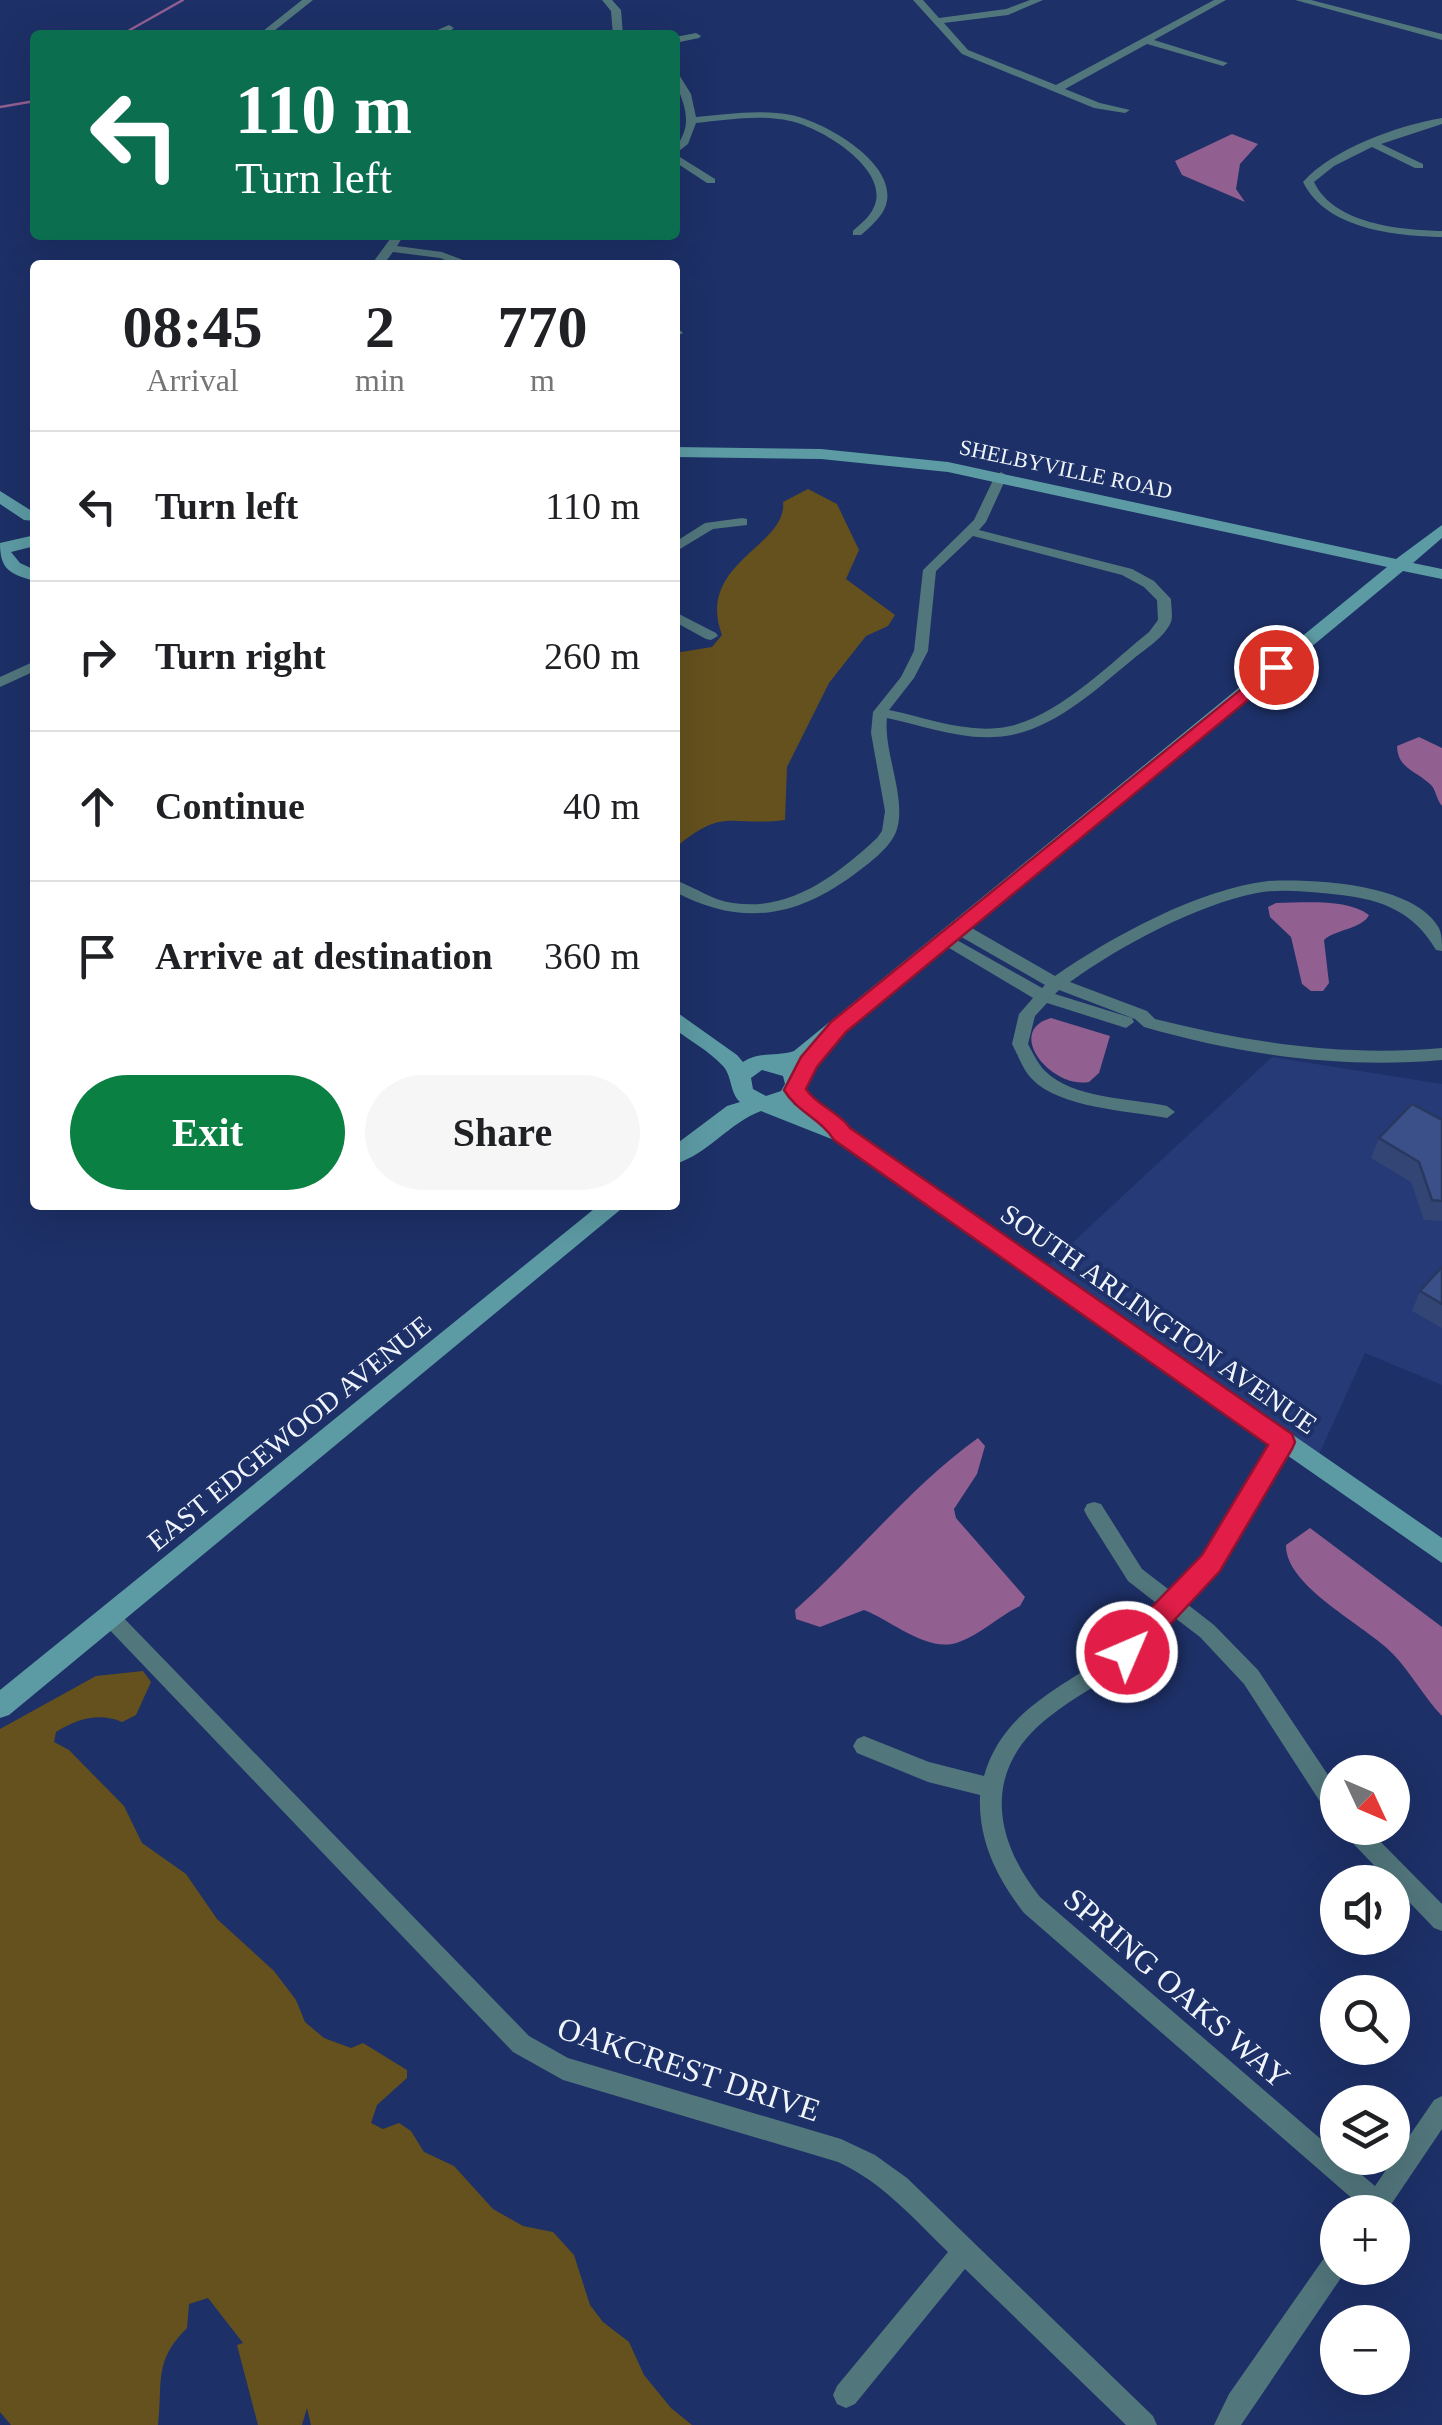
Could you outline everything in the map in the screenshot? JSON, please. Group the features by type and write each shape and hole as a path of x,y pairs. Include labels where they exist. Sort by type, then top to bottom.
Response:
{"main road":[{"name":"SHELBYVILLE ROAD","path":"680,452 821,454 1001,476 1442,574"},
{"path":"0,496 30,517"},
{"path":"0,506 1,518 30,518"},
{"path":"700,1137 749,1066 801,1056 839,1027 1442,530"},
{"path":"30,543 0,549 14,567 30,572"},
{"path":"30,546 24,562 30,569"},
{"path":"680,1021 730,1060 745,1096 765,1103"},
{"path":"680,1152 735,1112 786,1099 839,1027"},
{"path":"702,1036 792,1071 796,1086"},
{"name":"SOUTH ARLINGTON AVENUE","path":"796,1086 804,1104 835,1123 842,1134"},
{"name":"SOUTH ARLINGTON AVENUE","path":"765,1103 842,1134 1442,1552"},
{"name":"EAST EDGEWOOD AVENUE","path":"0,1706 609,1210"}],"street":[{"path":"274,30 308,0"},
{"path":"606,0 616,10 618,30"},
{"path":"918,0 966,52 1098,106 1126,110"},
{"path":"937,21 1008,12 1038,0"},
{"path":"1056,89 1221,0"},
{"path":"1300,0 1442,37"},
{"path":"444,30 449,28"},
{"path":"680,39 696,36"},
{"path":"1146,40 1223,62"},
{"path":"680,88 692,120 691,136 680,148"},
{"path":"692,120 789,118 813,124 838,137 868,167 882,191 880,206 857,233"},
{"path":"1442,121 1409,127 1311,177 1310,192 1332,208 1382,228 1442,234"},
{"path":"1373,144 1419,166"},
{"path":"680,158 711,181"},
{"path":"381,260 396,240"},
{"path":"391,248 455,260"},
{"path":"680,887 707,902 750,910 802,901 882,842 892,823 892,811 878,734 880,712 914,668 921,651 930,570 971,532 1001,476"},
{"path":"680,545 710,526 742,522"},
{"path":"880,712 975,732 1022,729 1045,718 1154,635 1165,620 1164,599 1136,576 971,532"},
{"path":"680,619 711,636"},
{"path":"0,683 30,668"},
{"path":"1166,1112 1068,1091 1033,1070 1022,1053 1020,1028 1050,990 1082,961 1216,901 1262,888 1289,886 1376,894 1414,912 1435,932 1442,946"},
{"path":"949,933 1050,990 1136,1025 1150,1022 1244,1047 1299,1056 1384,1059 1442,1054"},
{"path":"864,1746 928,1772 991,1788 1008,1742 1031,1719 1123,1656 1211,1563 1283,1442"},
{"path":"1094,1510 1124,1562 1219,1643 1251,1677 1320,1782"},
{"name":"OAKCREST DRIVE","path":"110,1617 527,2049 563,2068 854,2157 892,2182 1144,2425"},
{"name":"SPRING OAKS WAY","path":"991,1788 989,1822 996,1849 1008,1874 1032,1905 1359,2195"},
{"path":"1369,1845 1442,1920"},
{"path":"1383,2195 1442,2108"},
{"path":"846,2396 964,2252"},
{"path":"1227,2425 1238,2402 1320,2285"}],"shaded area":[{"path":"1232,134 1258,144 1240,164 1236,189 1245,202 1182,175 1175,161"},
{"path":"808,489 837,504 859,550 846,579 895,615 888,626 866,636 829,683 787,767 785,820 717,823 680,844 680,652 712,647 722,635 717,610 721,590 731,573 772,531 781,517 783,502"},
{"path":"1419,737 1442,748 1442,806 1432,786 1404,764 1398,754 1397,746"},
{"path":"1276,903 1337,904 1369,915 1361,923 1324,940 1329,983 1323,991 1311,991 1302,984 1291,937 1270,917 1268,907"},
{"path":"1051,1018 1110,1036 1099,1073 1089,1082 1060,1077 1038,1058 1032,1034 1038,1025"},
{"path":"1272,1057 1442,1084 1442,1385 1365,1353 1315,1463 1040,1273"},
{"path":"978,1438 985,1446 977,1474 954,1509 956,1518 1025,1597 1020,1606 967,1639 947,1644 922,1640 864,1610 820,1627 796,1619 795,1610 930,1477"},
{"path":"1310,1528 1442,1627 1442,1716 1393,1654 1329,1605 1299,1576 1289,1561 1286,1545"},
{"path":"143,1671 151,1682 136,1715 122,1722 97,1717 80,1720 56,1732 54,1742 69,1750 124,1806 142,1843 186,1874 217,1919 274,1971 296,2000 305,2022 324,2038 351,2048 363,2043 407,2070 407,2078 377,2105 371,2123 383,2129 399,2123 411,2131 424,2152 454,2166 493,2209 523,2226 553,2232 574,2255 590,2305 603,2322 629,2342 644,2375 671,2408 692,2425 311,2425 307,2408 302,2425 258,2425 237,2345 243,2343 208,2298 189,2304 187,2328 164,2362 158,2425 11,2425 0,2412 0,1729 96,1676"}],"building":[{"path":"1412,1104 1442,1120 1442,1201 1432,1200 1419,1162 1379,1138"},
{"path":"1442,1267 1442,1304 1420,1291"}],"waterway":[{"path":"130,30 183,0"},
{"path":"0,107 30,102"}],"route":[{"path":"1127,1652 1211,1563 1283,1442 842,1134 835,1123 804,1104 795,1090 796,1082 839,1027 1276,667"}]}
